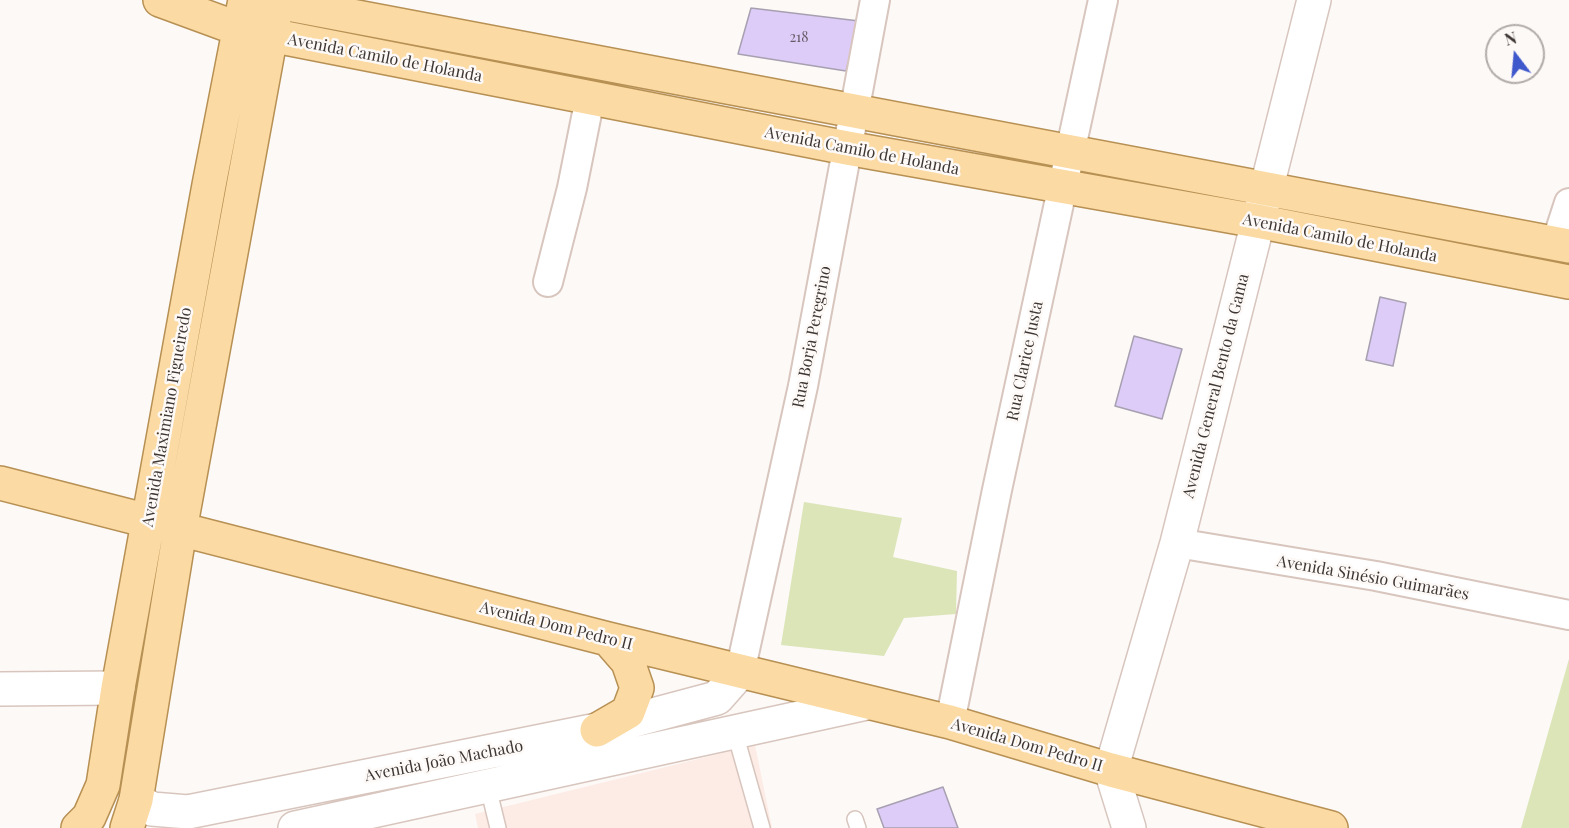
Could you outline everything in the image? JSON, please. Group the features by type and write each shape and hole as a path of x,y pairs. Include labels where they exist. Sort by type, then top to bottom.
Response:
{"main road":[{"name":"Avenida Camilo de Holanda","path":"160,0 590,98 1063,189 1257,220 1569,282"},
{"name":"Avenida General Bento da Gama","path":"1111,770 1177,543 1314,0"},
{"name":"Avenida Camilo de Holanda","path":"274,1 1071,154 1562,245"},
{"name":"Avenida Maximiano Figueiredo","path":"78,828 88,817 103,785 148,521 251,21 274,1"},
{"name":"Avenida Maximiano Figueiredo","path":"131,814 180,530 251,21"},
{"name":"Avenida Dom Pedro II","path":"0,483 608,639 950,723 1111,770 1331,828"},
{"path":"597,730 628,712 637,688 628,662 608,639"},
{"name":"Avenida João Machado","path":"131,814 152,809 188,812 597,730 717,698 740,672"},
{"path":"0,689 118,688"},
{"name":"Avenida João Machado","path":"295,828 867,703"},
{"path":"1111,770 1129,828"},
{"path":"370,776 378,811"}],"street":[{"name":"Rua Borja Peregrino","path":"740,672 803,386 875,0"},
{"name":"Rua Clarice Justa","path":"950,723 997,490 1103,0"},
{"path":"548,282 572,188 590,98"},
{"path":"1562,245 1569,203"},
{"name":"Avenida Sinésio Guimarães","path":"1177,543 1376,576 1569,615"}],"lane":[{"path":"735,732 762,828"},
{"path":"488,787 498,828"}],"shaded area":[{"path":"755,745 772,828 478,828 475,814"}],"green space":[{"path":"804,502 902,518 893,557 957,571 956,614 904,618 884,656 781,645"},
{"path":"1569,659 1569,828 1521,828"}],"building":[{"path":"751,8 859,21 846,71 738,54"},
{"path":"1380,297 1406,303 1393,366 1366,360"},
{"path":"1134,336 1182,349 1162,419 1115,406"},
{"path":"943,787 958,828 884,828 877,809"}]}
